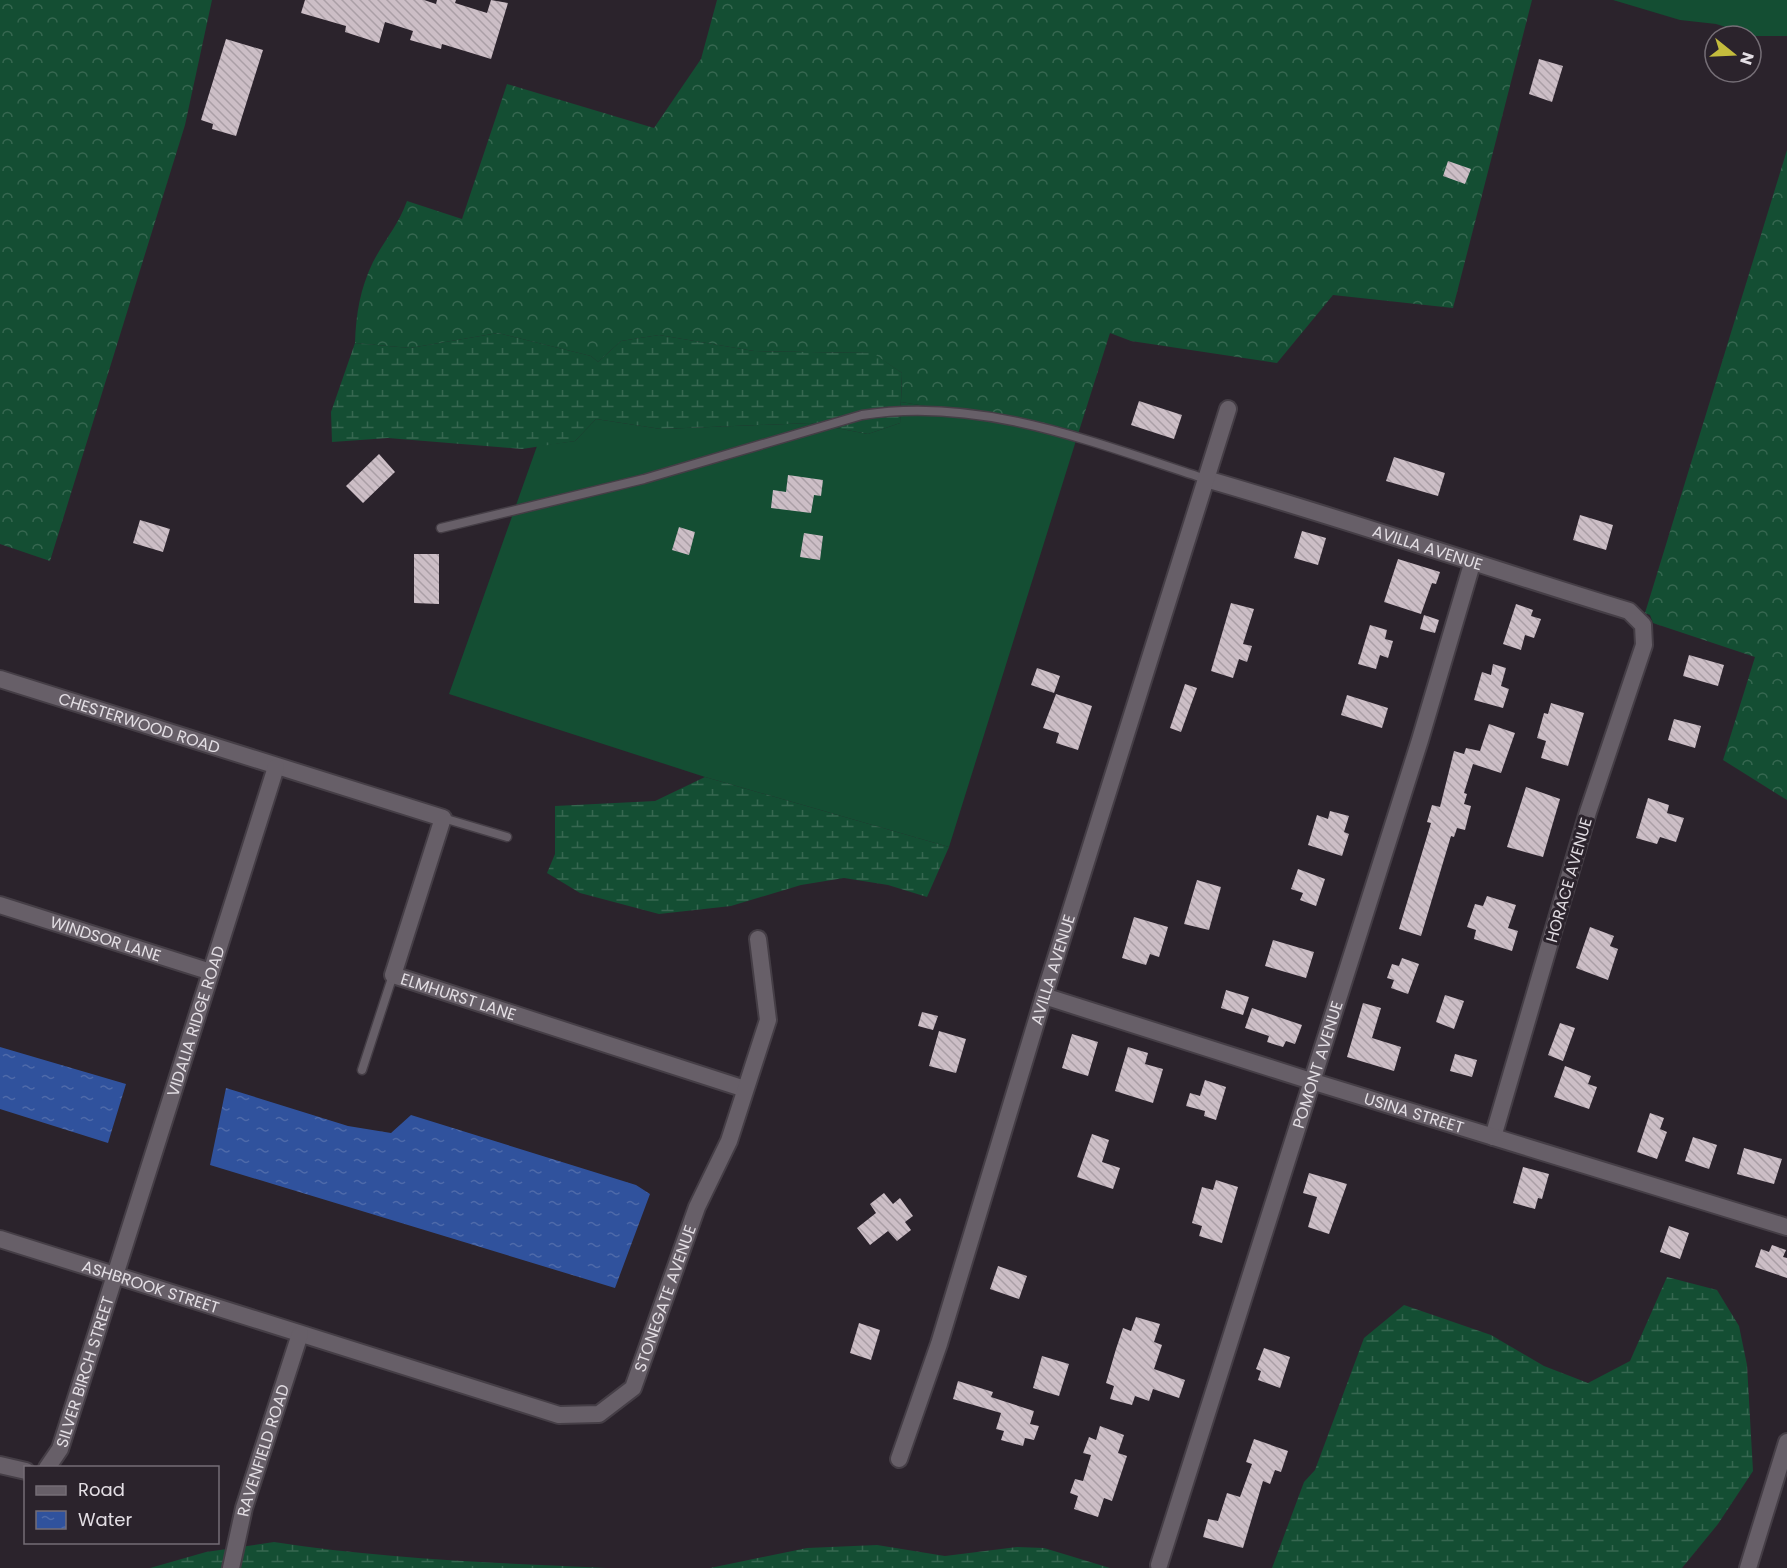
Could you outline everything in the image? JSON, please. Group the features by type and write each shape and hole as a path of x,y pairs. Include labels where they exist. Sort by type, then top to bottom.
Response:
{"street":[{"name":"AVILLA AVENUE","path":"899,1459 939,1344 1044,996 1228,409"},
{"name":"AVILLA AVENUE","path":"1206,479 1308,509 1472,564 1629,611 1643,625"},
{"name":"POMONT AVENUE","path":"1159,1565 1430,707 1472,564"},
{"name":"HORACE AVENUE","path":"1493,1137 1588,812 1644,645 1643,625"},
{"name":"CHESTERWOOD ROAD","path":"0,679 276,767"},
{"path":"276,767 443,818"},
{"name":"VIDALIA RIDGE ROAD","path":"115,1275 276,767"},
{"name":"ELMHURST LANE","path":"443,818 393,975 745,1089"},
{"name":"WINDSOR LANE","path":"0,905 211,972"},
{"name":"STONEGATE AVENUE","path":"300,1334 559,1415 599,1414 633,1388 697,1208 729,1141 768,1020 758,939"},
{"name":"USINA STREET","path":"1044,996 1311,1082 1787,1227"},
{"name":"ASHBROOK STREET","path":"0,1239 300,1334"},
{"name":"SILVER BIRCH STREET","path":"48,1466 60,1449 115,1275"},
{"name":"RAVENFIELD ROAD","path":"231,1568 244,1508 300,1334"},
{"path":"1748,1568 1785,1454"},
{"path":"0,1465 24,1471"}],"lane":[{"path":"441,528 644,479 862,415 897,409 933,409 1025,423 1206,479"},
{"path":"443,818 507,837"},
{"path":"362,1070 393,975"}],"green space":[{"path":"0,0 212,0 185,125 50,561 0,544"},
{"path":"717,0 1532,0 1453,308 1333,295 1277,363 1131,341 1110,333 1079,431 901,402 902,373 872,353 754,351 659,335 621,341 598,362 591,356 498,333 410,348 355,343 358,312 365,282 373,262 400,218 407,201 462,219 507,84 654,128 701,59"},
{"path":"1613,0 1787,0 1787,36 1763,36 1763,24 1716,24 1680,20"},
{"path":"1787,150 1787,800 1723,760 1755,657 1653,623 1650,615 1645,613"},
{"path":"498,333 591,356 598,362 621,341 659,335 754,351 873,353 902,373 900,423 868,434 810,423 661,429 596,419 575,441 522,449 388,438 332,442 331,412 355,343 410,348"},
{"path":"901,402 1079,431 949,847 705,777 449,694 537,446 575,441 596,419 661,429 810,423 868,434 900,423"},
{"path":"705,777 949,847 927,897 888,885 844,878 801,885 731,906 659,914 580,893 547,873 555,854 555,806 655,801"},
{"path":"1667,1277 1717,1290 1739,1326 1747,1365 1753,1471 1718,1524 1682,1568 1272,1568 1304,1482 1315,1470 1364,1338 1404,1305 1491,1335 1544,1366 1588,1383 1630,1361"},
{"path":"274,1542 398,1556 607,1568 150,1568 206,1552"},
{"path":"877,1545 945,1556 1017,1547 1044,1548 1110,1568 710,1568 807,1548"}],"water":[{"path":"0,1047 126,1084 108,1143 0,1109"},
{"path":"226,1088 348,1126 391,1133 411,1115 636,1185 650,1194 615,1288 210,1165"}],"building":[{"path":"305,0 424,0 436,4 437,0 456,0 455,3 487,13 491,0 508,3 491,59 442,44 441,49 410,40 413,31 385,22 379,43 345,32 346,26 301,13"},
{"path":"226,39 263,50 236,136 212,129 213,124 201,120"},
{"path":"1539,59 1563,66 1552,102 1529,94"},
{"path":"1448,161 1471,169 1465,184 1443,176"},
{"path":"1139,401 1182,415 1174,439 1131,425"},
{"path":"379,454 395,472 363,503 346,486"},
{"path":"1394,457 1445,473 1438,496 1386,481"},
{"path":"788,475 823,480 821,496 814,495 811,513 771,508 773,490 786,492"},
{"path":"1580,515 1613,525 1606,550 1573,540"},
{"path":"140,520 170,529 163,552 133,543"},
{"path":"679,527 695,532 689,555 672,550"},
{"path":"1302,531 1326,538 1318,565 1294,558"},
{"path":"804,533 823,536 820,560 800,557"},
{"path":"414,554 439,554 439,604 414,603"},
{"path":"1398,559 1440,572 1436,584 1432,583 1421,614 1384,602"},
{"path":"1231,603 1254,609 1243,644 1252,646 1247,662 1239,659 1233,678 1211,671"},
{"path":"1516,604 1533,610 1531,616 1541,619 1534,638 1525,635 1521,650 1503,644"},
{"path":"1424,615 1439,620 1435,633 1420,629"},
{"path":"1370,625 1387,630 1385,639 1393,641 1388,658 1380,655 1376,669 1358,664"},
{"path":"1689,655 1724,665 1718,686 1683,676"},
{"path":"1493,664 1506,668 1501,686 1509,689 1503,708 1474,700 1482,672 1491,675"},
{"path":"1037,668 1060,676 1054,693 1031,685"},
{"path":"1185,684 1197,688 1181,732 1170,728"},
{"path":"1056,694 1092,706 1078,750 1056,743 1059,733 1043,728"},
{"path":"1347,695 1388,708 1382,728 1341,715"},
{"path":"1551,703 1584,713 1568,766 1541,758 1546,741 1537,738 1544,713 1548,714"},
{"path":"1674,719 1701,726 1695,748 1668,740"},
{"path":"1489,724 1515,733 1501,773 1473,764 1464,793 1467,794 1464,804 1471,806 1465,830 1457,828 1454,837 1451,836 1421,936 1399,929 1431,823 1427,822 1432,805 1440,807 1454,751 1464,754 1466,748 1480,751"},
{"path":"1526,787 1560,799 1543,857 1507,847"},
{"path":"1648,798 1669,805 1667,813 1684,818 1676,842 1660,837 1657,844 1636,838"},
{"path":"1330,811 1349,816 1344,832 1349,834 1342,856 1308,845 1317,815 1328,819"},
{"path":"1298,869 1325,879 1316,906 1300,900 1303,893 1291,889"},
{"path":"1197,880 1221,887 1209,930 1184,924"},
{"path":"1487,896 1516,905 1508,928 1518,931 1512,951 1474,939 1476,930 1467,927 1475,904 1483,906"},
{"path":"1134,917 1168,927 1159,957 1150,954 1146,965 1122,958"},
{"path":"1590,927 1614,936 1610,946 1618,949 1608,980 1576,968"},
{"path":"1273,940 1314,952 1306,978 1265,966"},
{"path":"1402,958 1419,964 1408,994 1391,988 1394,980 1387,978 1392,964 1399,966"},
{"path":"1226,990 1249,997 1243,1015 1221,1008"},
{"path":"1445,995 1464,1001 1454,1029 1436,1022"},
{"path":"1363,1003 1381,1008 1372,1038 1401,1047 1394,1071 1347,1057"},
{"path":"1252,1008 1302,1025 1295,1044 1286,1041 1283,1047 1267,1042 1269,1036 1245,1028"},
{"path":"922,1012 938,1016 933,1030 918,1026"},
{"path":"1560,1023 1575,1028 1563,1061 1548,1055"},
{"path":"939,1031 966,1039 956,1073 929,1066"},
{"path":"1072,1034 1098,1042 1088,1076 1062,1068"},
{"path":"1128,1047 1148,1053 1145,1064 1163,1069 1153,1103 1115,1091"},
{"path":"1455,1054 1477,1060 1472,1077 1450,1071"},
{"path":"1565,1066 1591,1076 1588,1084 1597,1087 1589,1109 1554,1097"},
{"path":"1205,1080 1226,1087 1216,1120 1204,1116 1205,1111 1186,1106 1190,1093 1200,1096"},
{"path":"1650,1113 1664,1118 1660,1129 1667,1132 1657,1159 1637,1152"},
{"path":"1092,1134 1109,1140 1102,1162 1120,1168 1113,1189 1077,1177"},
{"path":"1693,1137 1717,1145 1709,1169 1685,1161"},
{"path":"1744,1148 1782,1159 1774,1184 1737,1174"},
{"path":"1523,1167 1549,1174 1542,1199 1538,1198 1535,1209 1513,1203"},
{"path":"1309,1173 1347,1184 1329,1234 1308,1227 1317,1197 1303,1193"},
{"path":"1216,1180 1238,1187 1222,1243 1199,1236 1202,1226 1192,1223 1202,1187 1213,1190"},
{"path":"884,1193 893,1204 900,1198 913,1216 905,1222 911,1230 897,1241 888,1231 870,1245 857,1228 876,1213 870,1204"},
{"path":"1669,1226 1689,1233 1680,1259 1660,1252"},
{"path":"1772,1245 1786,1250 1783,1257 1787,1258 1787,1278 1755,1267 1761,1249 1769,1252"},
{"path":"998,1266 1027,1276 1019,1299 990,1289"},
{"path":"1136,1317 1160,1324 1154,1342 1162,1345 1154,1369 1185,1380 1179,1398 1153,1389 1149,1401 1135,1396 1132,1405 1110,1399 1114,1386 1106,1383 1116,1349 1123,1328 1131,1331"},
{"path":"859,1323 880,1330 871,1360 850,1353"},
{"path":"1264,1348 1290,1357 1280,1388 1258,1380 1261,1371 1256,1369"},
{"path":"1042,1356 1069,1364 1059,1396 1033,1388"},
{"path":"958,1381 993,1392 991,1397 1034,1411 1030,1424 1039,1426 1034,1440 1025,1438 1023,1446 1001,1440 1004,1431 996,1429 1001,1413 953,1399"},
{"path":"1100,1426 1124,1435 1118,1453 1127,1456 1112,1501 1104,1498 1098,1517 1074,1509 1078,1496 1070,1493 1075,1479 1083,1481 1091,1455 1083,1453 1089,1437 1096,1440"},
{"path":"1254,1439 1288,1451 1281,1472 1275,1470 1270,1484 1263,1481 1243,1548 1203,1537 1208,1519 1218,1521 1227,1493 1240,1497 1252,1464 1246,1462"}]}
